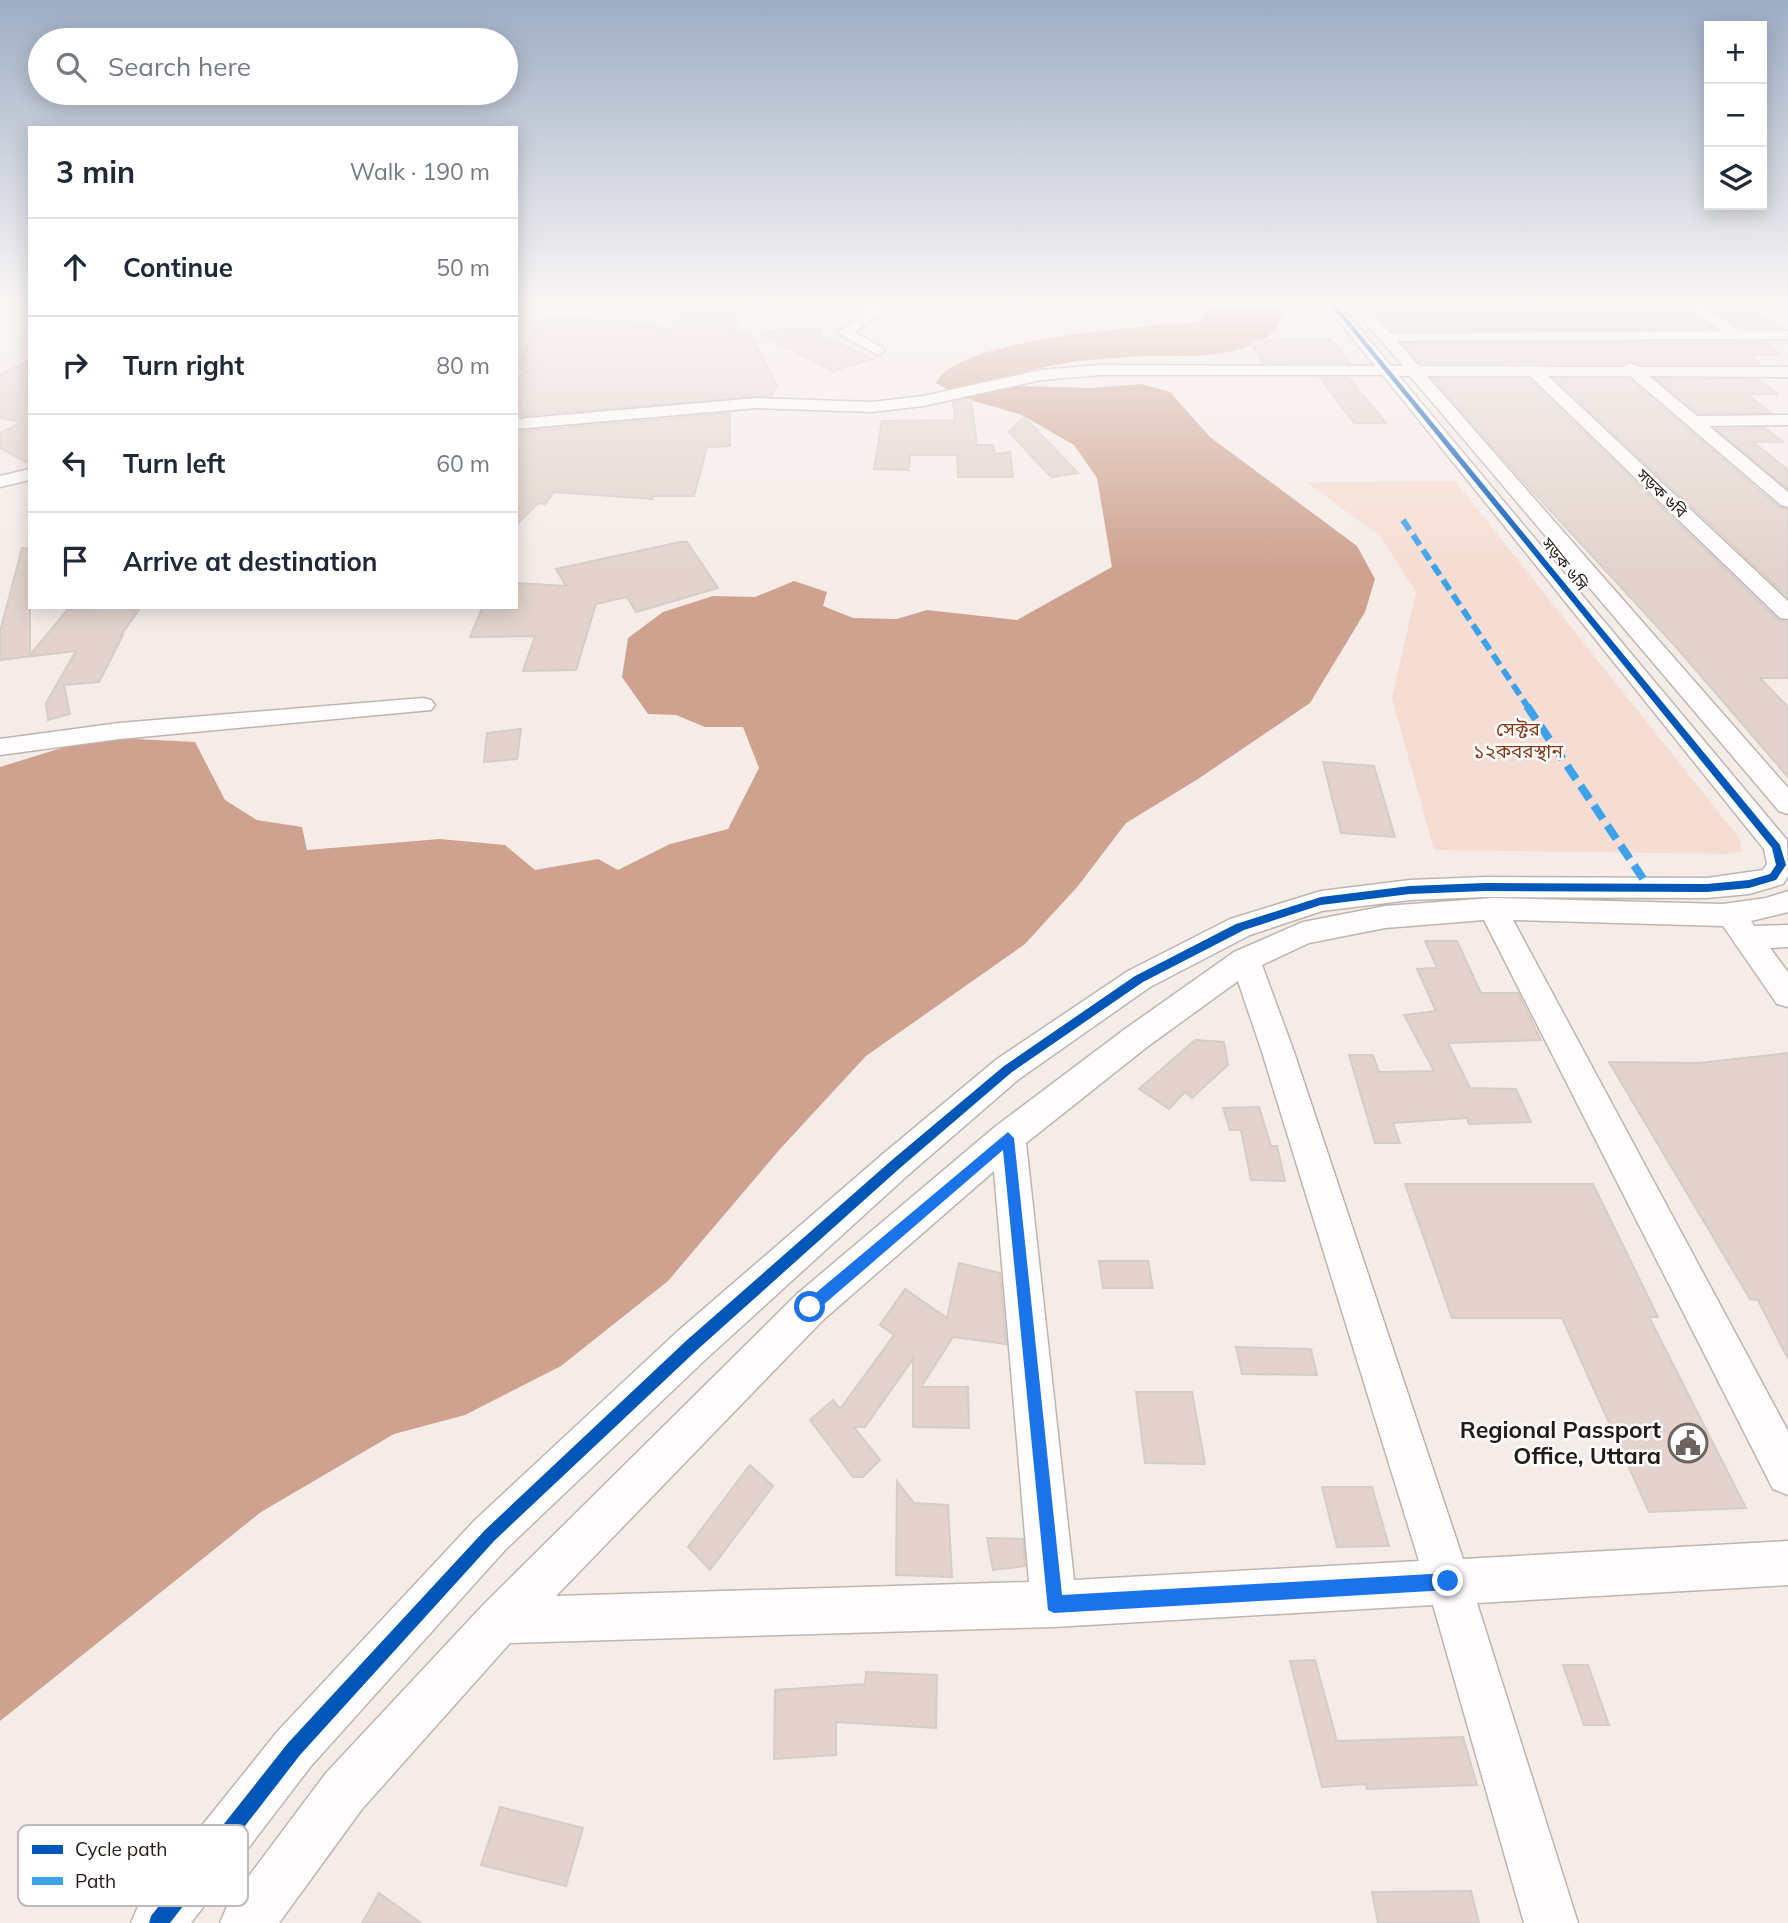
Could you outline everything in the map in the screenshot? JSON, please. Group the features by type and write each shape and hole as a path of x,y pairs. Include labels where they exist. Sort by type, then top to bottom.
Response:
{"street":[{"path":"518,424 613,417 715,405 758,403 872,407 923,401 974,390"},
{"name":"সড়ক ৬সি","path":"1402,390 1605,637 1782,860"},
{"name":"সড়ক ৬সি","path":"1431,390 1788,805"},
{"name":"সড়ক ৬বি","path":"1554,390 1788,613"},
{"path":"1655,390 1788,501"},
{"path":"1692,421 1788,420"},
{"path":"1753,471 1776,471"},
{"path":"0,482 28,475"},
{"path":"1605,637 1644,637"},
{"path":"0,747 119,731 423,705"},
{"path":"235,1825 294,1749 489,1535 692,1345 906,1155 1008,1069 1139,979 1240,927 1321,901 1410,890 1473,887 1707,888 1749,884 1773,877 1782,860"},
{"path":"1738,925 1766,908 1788,901"},
{"path":"1493,909 1788,1474"},
{"path":"247,1923 344,1791 500,1620 810,1307 1008,1138 1136,1038 1245,960 1303,933 1385,917 1493,909 1658,915 1738,925 1788,936"},
{"path":"1738,925 1788,995"},
{"path":"1245,960 1278,1052 1448,1581 1551,1923"},
{"path":"1008,1138 1054,1604"},
{"path":"500,1620 1054,1604 1788,1563"},
{"path":"158,1923 171,1906"}],"green space":[{"name":"সেক্টর ১২কবরস্থান","path":"1455,481 1740,839 1741,852 1434,850 1392,698 1416,592 1380,536 1306,482"}],"shaded area":[{"path":"948,390 1162,390 1170,392 1210,437 1357,546 1375,579 1365,612 1310,703 1198,779 1126,823 1078,886 1025,944 866,1056 781,1148 668,1281 561,1366 465,1415 394,1434 261,1512 0,1721 0,767 97,737 195,742 225,800 257,820 302,827 307,850 440,839 505,845 535,870 598,859 618,870 670,844 728,829 759,768 743,727 705,727 676,715 648,714 622,677 628,638 663,612 713,596 755,597 794,581 827,592 823,606 853,618 897,619 927,610 1017,620 1112,567 1097,478 1074,445 1022,415 960,397"}],"building":[{"path":"0,390 28,390 28,463 0,448 0,433 22,422 0,418"},
{"path":"518,390 774,390 771,396 518,416"},
{"path":"1329,390 1359,390 1386,423 1354,423"},
{"path":"1443,390 1540,390 1778,620 1788,622 1788,678 1760,678 1788,707 1788,777 1677,648"},
{"path":"1566,390 1642,390 1779,507 1788,509 1788,597"},
{"path":"1669,390 1771,390 1777,394 1747,394 1771,413 1698,413"},
{"path":"971,399 977,445 993,445 995,454 1010,452 1013,477 958,477 957,455 910,455 909,470 874,469 882,421 955,420 953,402"},
{"path":"730,413 730,446 707,447 694,496 651,496 653,499 554,492 545,504 538,503 518,523 518,432"},
{"path":"1024,417 1078,473 1051,477 1009,432"},
{"path":"1765,428 1783,442 1753,442 1788,470 1788,489 1716,429"},
{"path":"687,542 718,588 636,612 627,597 596,604 576,670 523,671 535,636 470,637 482,609 518,609 518,583 566,586 556,569"},
{"path":"22,548 28,549 30,655 68,609 140,609 121,635 99,682 64,685 70,714 48,720 46,703 76,651 0,660 0,632"},
{"path":"521,729 517,759 484,762 487,733"},
{"path":"1323,762 1374,766 1395,837 1341,833"},
{"path":"1425,941 1457,941 1481,993 1518,993 1541,1040 1448,1043 1470,1088 1516,1089 1531,1122 1469,1124 1467,1118 1393,1123 1400,1143 1375,1143 1349,1055 1373,1055 1379,1072 1434,1071 1404,1015 1436,1011 1417,969 1437,968"},
{"path":"1195,1040 1224,1042 1228,1065 1192,1098 1185,1092 1169,1109 1139,1089"},
{"path":"1788,1053 1788,1359 1758,1300 1750,1299 1609,1062 1699,1063"},
{"path":"1259,1107 1271,1146 1277,1146 1285,1181 1251,1180 1241,1130 1230,1130 1223,1108"},
{"path":"1405,1184 1593,1184 1658,1317 1649,1317 1746,1508 1649,1512 1562,1318 1452,1318"},
{"path":"1099,1261 1148,1261 1153,1288 1103,1288"},
{"path":"959,1263 1000,1273 1006,1344 953,1337 921,1387 968,1387 969,1428 913,1427 913,1359 865,1427 854,1427 880,1460 863,1477 853,1477 810,1420 833,1400 840,1409 894,1335 880,1325 905,1289 947,1318"},
{"path":"1236,1347 1311,1349 1317,1375 1242,1374"},
{"path":"1136,1392 1192,1392 1205,1464 1145,1463"},
{"path":"750,1465 773,1486 710,1570 688,1547"},
{"path":"897,1481 914,1503 948,1505 952,1577 896,1575"},
{"path":"1322,1487 1372,1487 1389,1546 1337,1547"},
{"path":"987,1538 1023,1539 1025,1566 993,1570"},
{"path":"1315,1660 1337,1741 1463,1737 1477,1785 1367,1789 1366,1784 1322,1787 1290,1661"},
{"path":"1563,1665 1588,1665 1609,1725 1584,1725"},
{"path":"866,1672 937,1675 936,1728 836,1722 836,1755 774,1759 775,1690 865,1684"},
{"path":"500,1807 583,1828 566,1886 481,1865"},
{"path":"1471,1891 1479,1923 1378,1923 1372,1892"},
{"path":"379,1893 421,1923 362,1923"}],"marked path":[{"path":"1403,520 1650,889"}],"cycle path":[{"path":"235,1825 294,1749 490,1535 692,1345 896,1164 1008,1069 1139,979 1240,927 1321,901 1410,890 1485,887 1707,888 1749,884 1773,877 1781,865 1777,847 1402,390"},
{"path":"158,1923 171,1906"}],"place":[{"name":"Regional Passport Office, Uttara","path":"1688,1443"}],"route":[{"path":"810,1307 1008,1138 1054,1604 1448,1581"}]}
